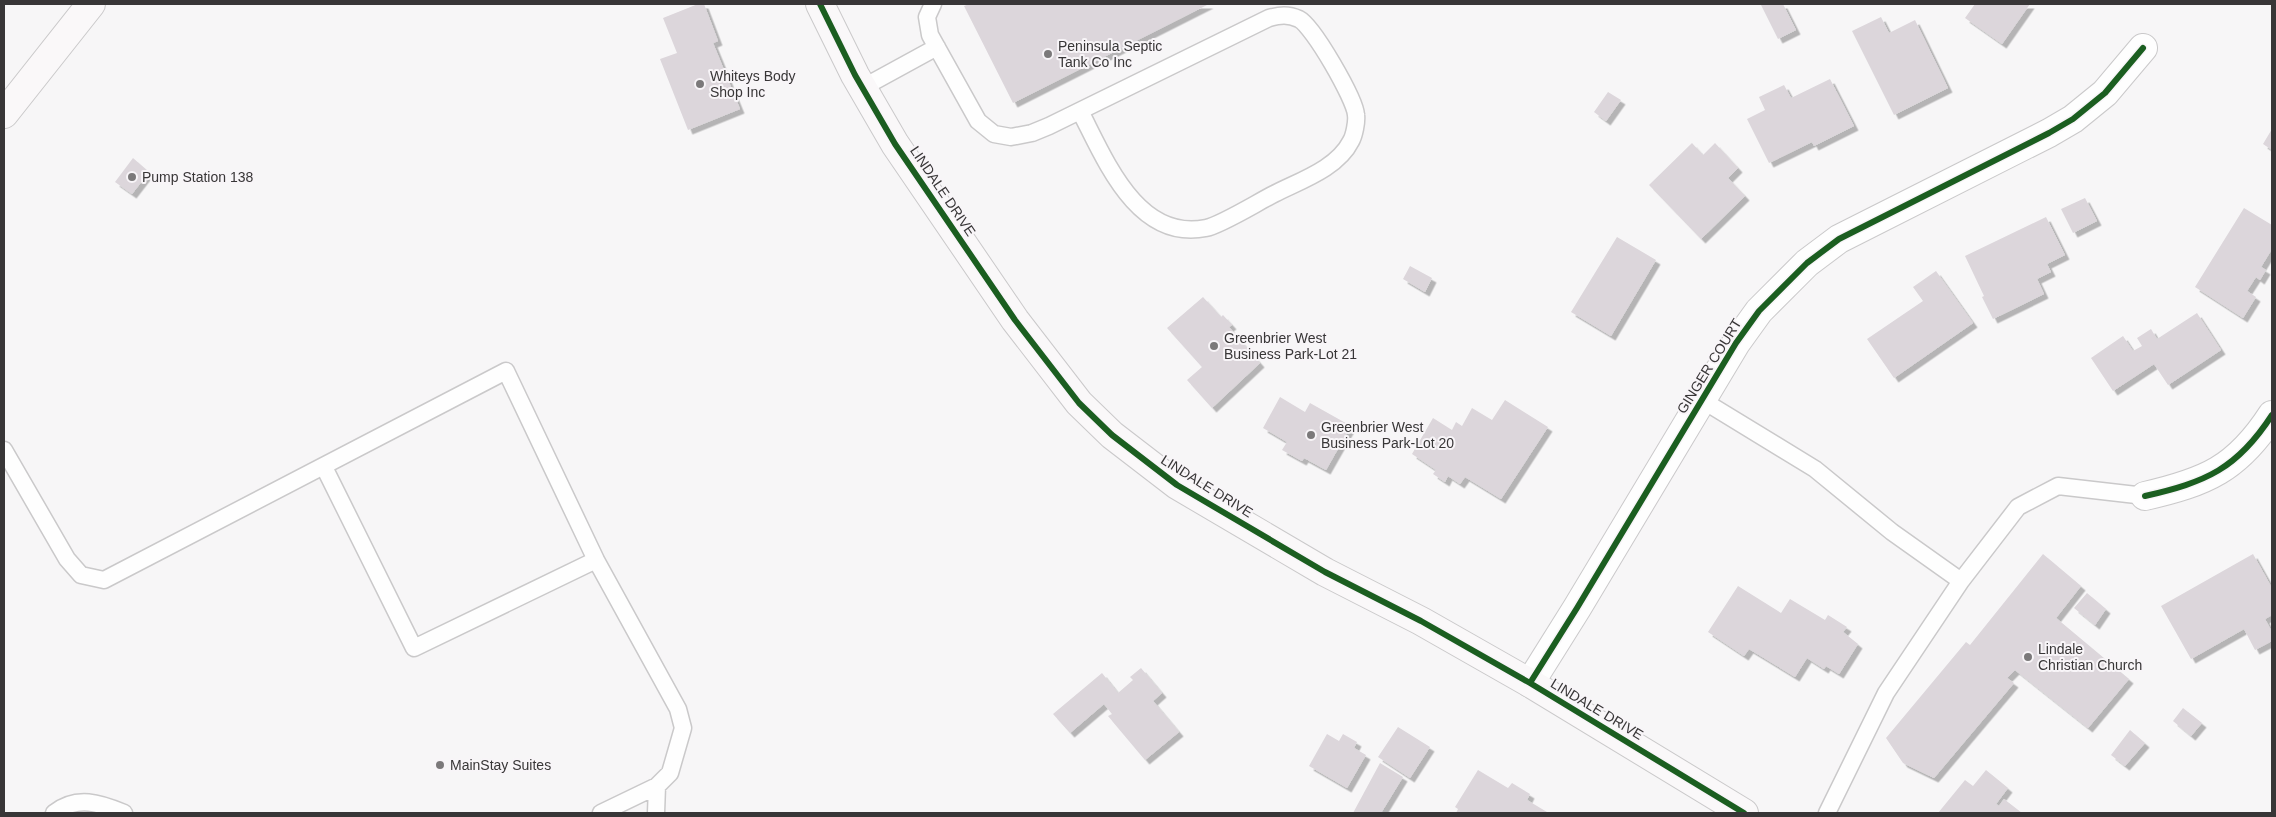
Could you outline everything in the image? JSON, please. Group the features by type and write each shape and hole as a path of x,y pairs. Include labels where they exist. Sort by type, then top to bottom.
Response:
{"street":[{"path":"4,114 90,4"},
{"name":"LINDALE DRIVE","path":"820,4 862,88 895,144 1015,320 1079,403 1112,436 1177,485 1325,572 1421,621 1530,682 1744,813"},
{"name":"GINGER COURT","path":"1530,682 1736,343 1759,311 1807,263 1839,239 2050,133 2073,119 2105,93 2143,48"},
{"path":"2145,496 2206,479 2233,461 2260,434 2272,415"}],"lane":[{"path":"933,4 927,17 930,35 978,120 994,134 1011,136 1032,133 1269,18 1285,14 1300,20 1314,32 1350,96 1356,116 1352,141 1340,156 1323,169 1207,228 1180,230 1158,220 1138,206 1118,182 1080,111"},
{"path":"862,88 937,48"},
{"path":"4,450 67,559 81,575 104,580 506,371 596,560 678,709 683,728 670,772 657,786 601,813"},
{"path":"1702,400 1815,469 1892,532 1961,581"},
{"path":"324,466 414,648 596,560"},
{"path":"1827,813 1886,693 1961,581 2018,508 2058,486 2145,496"},
{"path":"656,813 657,786"},
{"path":"54,813 63,806 81,801 100,803 124,813"}],"building":[{"name":"Whiteys Body Shop Inc","path":"698,4 704,4 718,41 713,43 740,109 688,130 660,59 677,53 663,18"},
{"name":"Peninsula Septic Tank Co Inc","path":"969,4 1209,4 1013,103 964,6"},
{"path":"1783,4 1796,30 1778,39 1761,5"},
{"path":"1975,4 2030,4 2002,44 1965,18"},
{"path":"1881,17 1889,33 1915,20 1948,88 1894,115 1852,31"},
{"path":"1830,79 1854,126 1814,146 1812,142 1769,163 1747,119 1765,110 1759,97 1784,85 1791,98"},
{"path":"1608,92 1621,100 1606,121 1594,112"},
{"path":"2272,129 2272,150 2263,144"},
{"path":"1692,143 1703,155 1715,143 1738,168 1728,178 1745,196 1701,239 1649,185"},
{"name":"Pump Station 138","path":"133,158 149,172 132,194 115,182"},
{"path":"2085,198 2097,221 2073,233 2061,209"},
{"path":"2244,208 2272,225 2272,249 2261,267 2266,270 2260,280 2256,277 2247,291 2256,297 2243,318 2195,287"},
{"path":"2046,217 2065,255 2047,264 2051,272 2037,279 2044,294 1993,319 1965,256"},
{"path":"1617,237 1656,260 1611,336 1571,312"},
{"path":"1410,266 1432,278 1425,292 1403,279"},
{"path":"1936,271 1973,323 1894,378 1867,339 1923,301 1913,287"},
{"name":"Greenbrier West Business Park-Lot 21","path":"1203,297 1221,317 1223,315 1232,325 1229,327 1260,363 1212,408 1187,380 1202,367 1167,328"},
{"path":"2197,313 2221,350 2168,385 2154,364 2113,391 2091,358 2123,336 2133,351 2142,346 2137,338 2151,329 2157,339"},
{"name":"Greenbrier West Business Park-Lot 20","path":"1280,397 1305,412 1310,403 1351,426 1326,470 1304,458 1302,461 1282,450 1287,442 1263,428"},
{"path":"1505,400 1548,427 1501,499 1465,477 1460,484 1448,476 1445,482 1433,474 1436,470 1412,454 1433,418 1452,430 1456,422 1462,426 1472,408 1492,420"},
{"name":"Lindale Christian Church","path":"2043,554 2081,586 2056,618 2129,679 2088,728 2015,670 2007,678 2014,683 1934,778 1903,763 1886,738 1966,642 1970,645"},
{"path":"2253,554 2272,588 2272,615 2265,619 2272,632 2272,641 2255,650 2244,629 2191,659 2161,606"},
{"path":"1738,586 1781,613 1790,599 1825,620 1828,615 1847,627 1843,632 1858,644 1839,674 1826,666 1824,669 1807,658 1795,677 1749,649 1744,656 1708,632"},
{"path":"2087,593 2106,609 2095,625 2074,608"},
{"path":"1141,668 1162,693 1153,701 1179,732 1145,760 1108,716 1112,714 1104,704 1070,733 1053,714 1102,673 1118,693 1133,680 1130,677"},
{"path":"2183,708 2202,723 2191,736 2173,721"},
{"path":"1398,727 1430,747 1410,778 1378,757"},
{"path":"2130,730 2145,743 2125,766 2111,755"},
{"path":"1327,734 1339,741 1343,734 1357,742 1354,748 1366,755 1347,788 1309,766"},
{"path":"1380,763 1403,777 1381,813 1353,813"},
{"path":"1478,770 1508,788 1512,783 1530,794 1527,800 1547,812 1456,813 1458,809 1455,807"},
{"path":"1986,770 2008,788 1996,804 1999,806 2004,799 2022,813 1938,813 1965,780 1973,786"}],"cycle path":[{"path":"820,4 855,75 895,144 1015,320 1079,403 1112,435 1177,485 1325,572 1421,621 1530,683 1744,813"},
{"path":"1530,683 1736,343 1759,311 1807,263 1839,239 2049,133 2073,119 2105,93 2143,48"},
{"path":"2145,496 2186,485 2233,461 2259,433 2272,415"}],"place":[{"name":"Peninsula Septic Tank Co Inc","path":"1048,54"},
{"name":"Whiteys Body Shop Inc","path":"700,84"},
{"name":"Pump Station 138","path":"132,177"},
{"name":"Greenbrier West Business Park-Lot 21","path":"1214,346"},
{"name":"Greenbrier West Business Park-Lot 20","path":"1311,435"},
{"name":"Lindale Christian Church","path":"2028,657"},
{"name":"MainStay Suites","path":"440,765"}]}
